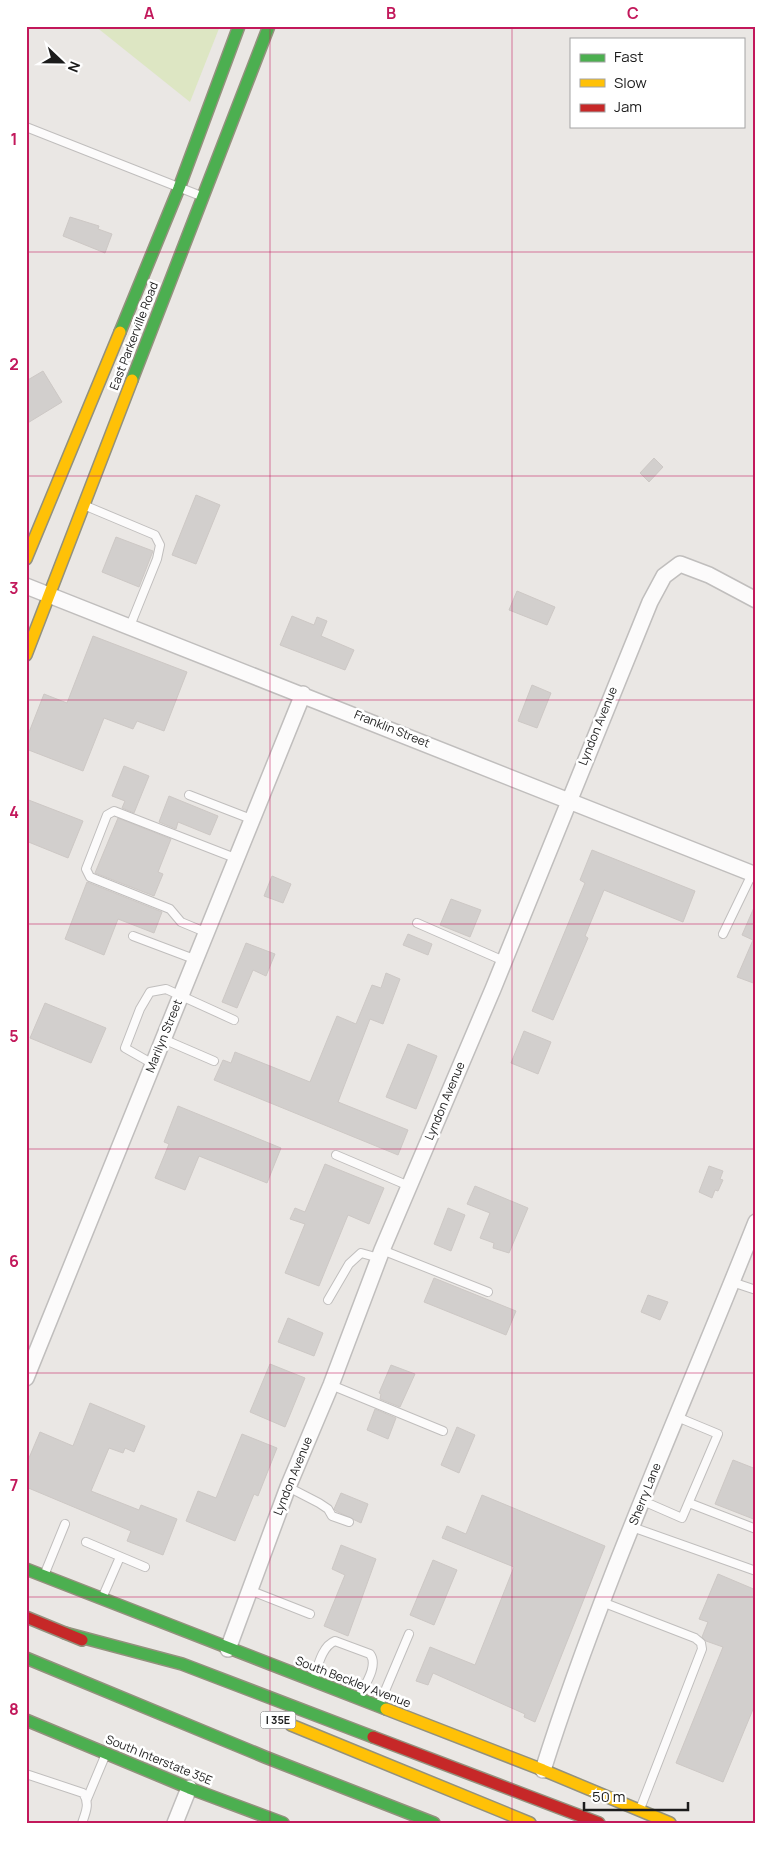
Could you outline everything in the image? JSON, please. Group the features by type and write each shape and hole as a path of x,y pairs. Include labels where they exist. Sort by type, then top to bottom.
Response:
{"main road":[{"name":"East Parkerville Road","path":"26,560 179,188 239,26"},
{"name":"East Parkerville Road","path":"26,655 269,26"},
{"name":"South Beckley Avenue","path":"26,1569 542,1770 670,1823"},
{"path":"26,1617 148,1667"},
{"path":"65,1633 182,1664 599,1823"},
{"path":"26,1658 265,1757 434,1823"},
{"name":"I 35E","path":"276,1719 530,1823"},
{"name":"South Interstate 35E","path":"26,1720 189,1788 283,1823"},
{"path":"265,1757 367,1810"}],"street":[{"name":"Lyndon Avenue","path":"228,1649 288,1487 331,1385 380,1254 504,961 650,602 664,576 680,564 710,575 756,600"},
{"name":"Franklin Street","path":"26,586 303,694 754,875"},
{"name":"Marilyn Street","path":"26,1378 194,959 303,694"},
{"name":"Sherry Lane","path":"542,1770 566,1698 602,1602 732,1282 752,1244 756,1222"},
{"path":"175,1823 189,1788"}],"lane":[{"path":"26,127 203,196"},
{"path":"83,505 156,534 160,545 157,559 130,626"},
{"path":"188,795 251,819"},
{"path":"205,932 181,922 170,910 90,877 86,869 96,842 108,815 114,810 235,858"},
{"path":"723,934 754,875"},
{"path":"417,922 504,961"},
{"path":"133,936 194,959"},
{"path":"153,1064 125,1048 140,1009 150,992 166,989 234,1020"},
{"path":"163,1039 214,1061"},
{"path":"336,1155 409,1186"},
{"path":"328,1300 349,1264 361,1253 380,1254 488,1292"},
{"path":"732,1282 756,1290"},
{"path":"331,1385 443,1431"},
{"path":"643,1501 682,1518 718,1434 677,1416"},
{"path":"288,1487 319,1503 328,1509 332,1516 349,1522"},
{"path":"689,1503 756,1528"},
{"path":"44,1576 65,1524"},
{"path":"632,1526 756,1571"},
{"path":"86,1542 145,1567"},
{"path":"102,1598 120,1557"},
{"path":"249,1590 310,1614"},
{"path":"602,1602 694,1638 701,1643 702,1649 640,1809"},
{"path":"378,1706 409,1634"},
{"path":"312,1681 328,1644 335,1641 370,1654 372,1658 371,1670 358,1699"},
{"path":"82,1823 87,1809 87,1799 106,1754"},
{"path":"26,1774 83,1793 87,1799"}],"green space":[{"path":"95,26 220,26 190,102"}],"building":[{"path":"70,217 99,226 98,229 112,234 105,253 63,236"},
{"path":"43,371 62,402 26,424 26,381"},
{"path":"654,458 663,467 649,482 640,473"},
{"path":"196,495 220,505 196,564 172,555"},
{"path":"116,537 153,551 139,587 102,572"},
{"path":"517,591 555,607 547,625 509,610"},
{"path":"292,616 314,625 317,617 327,621 321,636 354,650 345,670 280,645"},
{"path":"93,636 187,672 164,731 137,721 133,729 104,718 83,771 26,749 26,740 44,694 67,703"},
{"path":"532,685 551,693 537,728 518,721"},
{"path":"124,766 149,776 134,813 122,808 125,801 112,796"},
{"path":"169,796 218,816 210,835 178,822 176,829 159,822"},
{"path":"26,799 83,821 68,858 26,841"},
{"path":"118,818 171,839 158,872 163,874 154,896 95,873"},
{"path":"592,850 695,891 683,922 604,890 585,936 588,938 553,1020 532,1011 585,883 580,880"},
{"path":"272,876 291,884 283,903 264,896"},
{"path":"87,882 162,912 154,933 118,919 104,955 65,939"},
{"path":"451,899 481,910 470,937 440,925"},
{"path":"756,903 756,984 737,977 753,940 742,935"},
{"path":"408,934 432,944 428,955 403,945"},
{"path":"246,943 275,954 266,976 253,970 237,1008 222,1002"},
{"path":"386,973 400,979 383,1024 370,1019 338,1102 408,1130 398,1155 214,1080 223,1060 231,1063 235,1052 310,1082 337,1016 356,1024 372,985 381,988"},
{"path":"45,1003 106,1028 91,1063 30,1038"},
{"path":"524,1031 551,1042 538,1074 511,1063"},
{"path":"408,1044 437,1056 416,1109 386,1097"},
{"path":"178,1106 281,1148 267,1183 199,1156 185,1190 155,1178 169,1144 164,1142"},
{"path":"325,1164 384,1188 369,1224 348,1215 319,1286 285,1273 305,1224 290,1219 295,1208 305,1212"},
{"path":"709,1166 723,1171 720,1179 723,1180 718,1191 715,1190 712,1198 699,1192"},
{"path":"475,1186 528,1208 509,1253 493,1248 494,1243 480,1238 490,1213 467,1204"},
{"path":"448,1208 465,1215 451,1251 434,1244"},
{"path":"434,1278 516,1311 506,1335 424,1302"},
{"path":"648,1295 668,1302 660,1320 641,1312"},
{"path":"288,1318 323,1333 314,1356 278,1342"},
{"path":"270,1364 305,1378 285,1427 250,1412"},
{"path":"391,1365 415,1374 400,1407 380,1399 381,1394 379,1393"},
{"path":"90,1403 145,1426 134,1452 125,1448 123,1453 109,1448 91,1491 139,1510 141,1505 177,1519 163,1555 127,1541 131,1531 26,1487 26,1465 40,1432 73,1446"},
{"path":"375,1409 396,1418 388,1439 367,1430"},
{"path":"457,1427 475,1435 459,1473 441,1465"},
{"path":"242,1434 277,1448 258,1496 254,1494 235,1541 186,1521 198,1491 216,1498"},
{"path":"733,1460 756,1469 756,1520 715,1504"},
{"path":"341,1493 368,1504 361,1523 334,1509"},
{"path":"482,1495 605,1546 535,1722 524,1717 525,1714 433,1673 428,1685 416,1681 430,1647 475,1665 514,1567 442,1538 447,1526 466,1534"},
{"path":"341,1545 376,1559 348,1636 324,1626 345,1575 332,1569"},
{"path":"433,1560 457,1570 434,1625 410,1615"},
{"path":"718,1574 756,1590 756,1702 723,1782 676,1763 723,1647 706,1641 702,1637 708,1622 699,1619"}],"traffic: fast":[{"path":"120,332 179,188 239,26"},
{"path":"132,380 269,26"},
{"path":"26,1569 386,1709"},
{"path":"65,1633 182,1664 373,1737"},
{"path":"26,1658 265,1757 434,1823"},
{"path":"26,1720 189,1788 283,1823"}],"traffic: slow":[{"path":"26,559 120,332"},
{"path":"26,655 132,380"},
{"path":"386,1709 543,1770 670,1823"},
{"path":"291,1725 530,1823"}],"traffic: jam":[{"path":"26,1617 82,1640"},
{"path":"373,1737 599,1823"}]}
